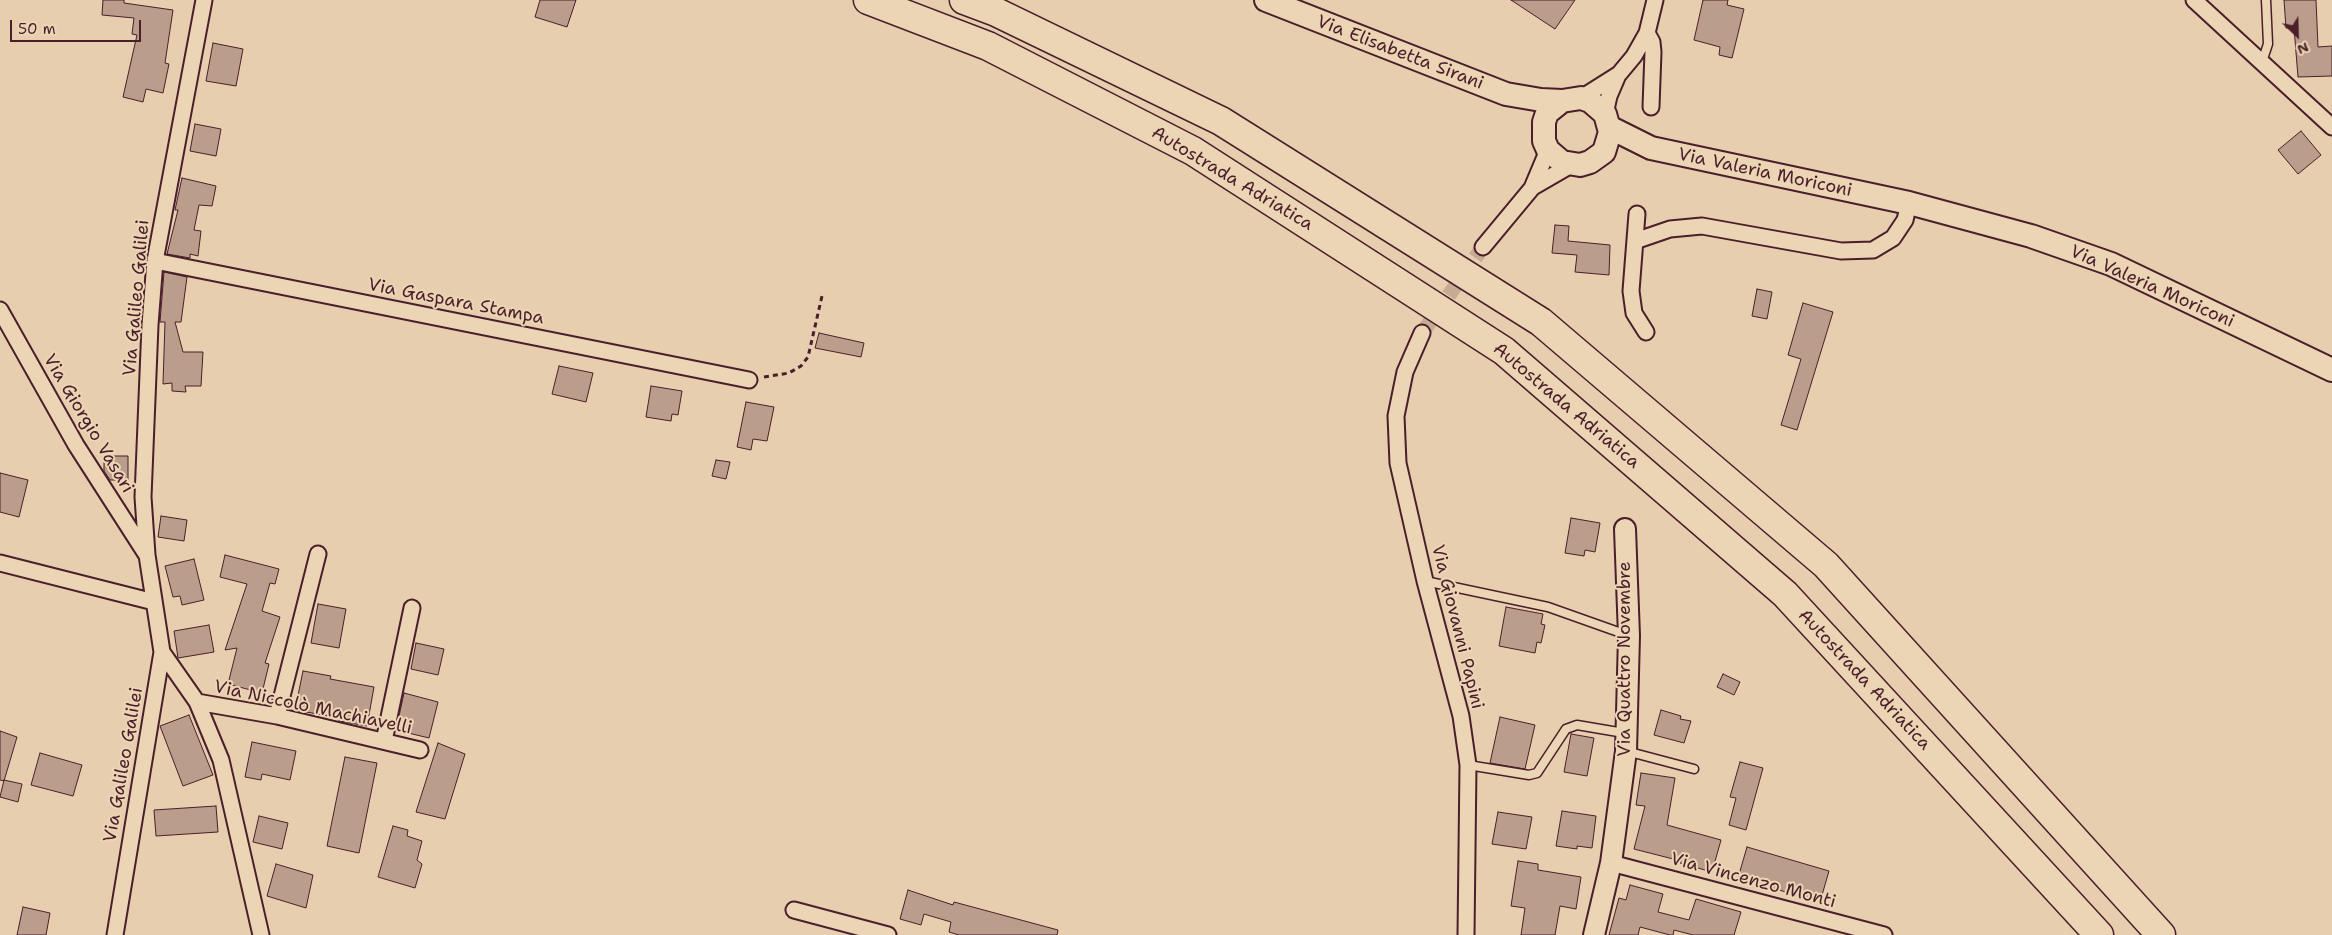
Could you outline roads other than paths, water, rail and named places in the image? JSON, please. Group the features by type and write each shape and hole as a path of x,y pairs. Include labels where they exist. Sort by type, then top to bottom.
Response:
{"highway":[{"name":"Autostrada Adriatica","path":"868,0 988,46 1193,151 1504,351 1786,594 2099,935"},
{"path":"964,0 996,12 1221,121 1540,322 1826,565 2161,935"}],"main road":[{"name":"Via Elisabetta Sirani","path":"1266,0 1506,94 1541,100 1572,100"},
{"name":"Via Elisabetta Sirani","path":"1506,94 1531,116 1545,140"},
{"path":"1572,100 1598,106 1607,120 1608,141 1604,152 1590,162 1571,165 1562,162 1545,140 1547,114 1572,100"},
{"name":"Via Valeria Moriconi","path":"1607,120 1651,148"},
{"name":"Via Valeria Moriconi","path":"1604,152 1651,148 1909,204 2031,236 2111,264 2332,370"}],"street":[{"name":"Via Galileo Galilei","path":"115,935 162,652 147,555 143,497 150,325 156,260 204,0"},
{"path":"1607,120 1609,96 1619,74 1634,56 1647,34 1655,0"},
{"path":"2194,0 2332,126"},
{"path":"1647,34 1652,42 1653,52 1650,107"},
{"path":"1572,100 1619,74"},
{"path":"1532,188 1545,140"},
{"path":"1483,247 1532,188 1571,165"},
{"path":"1635,241 1670,229 1702,226 1841,251 1873,250 1893,238 1905,220 1909,204"},
{"path":"1637,214 1631,291 1634,313 1646,332"},
{"name":"Via Gaspara Stampa","path":"156,260 749,380"},
{"name":"Via Giorgio Vasari","path":"0,310 76,445 147,555"},
{"name":"Via Giovanni Papini","path":"1422,333 1405,372 1396,416 1398,463 1425,581 1461,716 1468,765 1466,935"},
{"name":"Via Quattro Novembre","path":"1594,935 1612,863 1626,742 1629,636 1625,529"},
{"path":"277,716 318,554"},
{"path":"0,563 154,602"},
{"path":"384,741 412,608"},
{"path":"162,652 197,702 221,760 233,804 261,935"},
{"name":"Via Niccolò Machiavelli","path":"197,702 277,716 420,750"},
{"name":"Via Vincenzo Monti","path":"1612,863 1884,935"},
{"path":"794,910 888,935"}],"lane":[{"path":"2262,62 2268,44 2266,0"},
{"path":"1425,581 1548,607 1629,636"},
{"path":"1468,765 1529,775 1537,773 1566,729 1577,725 1694,769"}],"tunnel":[{"path":"1422,333 1483,247"}]}
